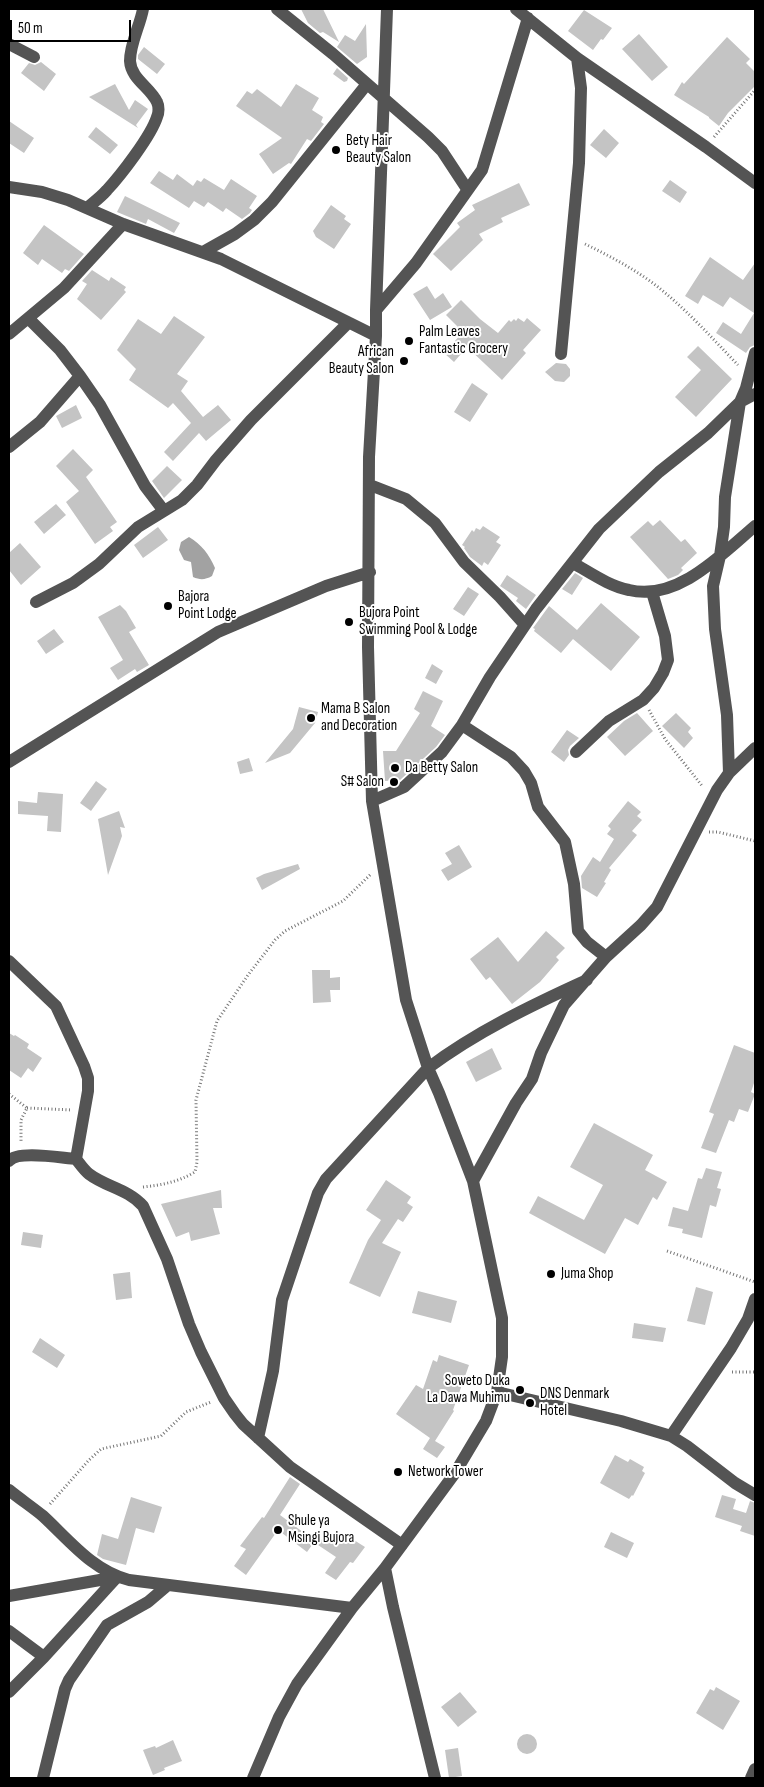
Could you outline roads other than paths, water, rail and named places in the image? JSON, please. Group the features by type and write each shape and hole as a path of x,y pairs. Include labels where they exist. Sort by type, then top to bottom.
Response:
{"street":[{"path":"87,208 107,191 127,166 158,116 158,104 151,91 140,82 133,72 130,63 131,49 143,9"},
{"path":"277,9 333,54 428,137 442,151 467,189"},
{"path":"252,1778 278,1717 296,1684 352,1608 386,1568 455,1473 486,1421 498,1392 502,1358 502,1318 473,1181 440,1093 428,1068 406,1000 372,801 369,695 369,457 376,336 387,9"},
{"path":"516,9 577,58 755,183"},
{"path":"376,310 416,263 482,170 528,18"},
{"path":"9,44 34,57"},
{"path":"561,354 581,126 581,88 577,58"},
{"path":"203,252 235,234 254,220 272,202 367,84"},
{"path":"9,187 42,192 68,200 123,224 203,252 270,282 376,336"},
{"path":"9,334 64,288 123,224"},
{"path":"29,318 60,350 80,376 100,405 145,486 164,511"},
{"path":"36,602 73,583 99,564 138,527 182,500 197,486 250,420 348,323"},
{"path":"729,773 727,715 715,629 713,586 720,556 724,527 725,497 740,402 746,388 755,353"},
{"path":"9,447 40,422 80,376"},
{"path":"372,801 404,787 442,752 462,725 490,677 525,625 599,530 659,472 708,433 740,402 755,394"},
{"path":"370,485 406,499 435,522 464,562 500,597 525,625"},
{"path":"573,563 608,583 630,591 652,592 673,588 720,556 755,526"},
{"path":"9,762 218,632 326,586 370,572"},
{"path":"576,752 608,721 643,700 663,673 668,660 665,636 652,592"},
{"path":"462,725 510,757 524,771 531,783 538,807 565,842 574,884 578,931 586,942 606,957"},
{"path":"473,1181 516,1103 532,1079 541,1053 564,1005 606,957 641,925 657,907 712,799 729,773 755,748"},
{"path":"9,960 56,1006 88,1078 88,1091 76,1159"},
{"path":"258,1438 273,1371 282,1300 318,1193 326,1179 428,1068 444,1056 498,1025 562,990 587,980"},
{"path":"9,1161 12,1157 22,1155 76,1159 90,1174 137,1199 143,1206 167,1259 192,1331 224,1398 239,1419 290,1467 402,1545"},
{"path":"670,1436 716,1372 748,1319 755,1299"},
{"path":"498,1392 620,1421 670,1436 687,1446 735,1483 755,1495"},
{"path":"9,1490 41,1515 96,1565 117,1577"},
{"path":"386,1568 393,1607 435,1778"},
{"path":"9,1692 44,1657 117,1577"},
{"path":"9,1596 117,1577 352,1608"},
{"path":"43,1778 65,1689 69,1680 108,1625 148,1602 168,1585"},
{"path":"9,1631 44,1657"},
{"path":"751,1778 755,1769"}],"place":[{"name":"Bety Hair Beauty Salon","path":"336,150"},
{"name":"Palm Leaves Fantastic Grocery","path":"409,341"},
{"name":"African Beauty Salon","path":"404,361"},
{"name":"Bajora Point Lodge","path":"168,606"},
{"name":"Bujora Point Swimming Pool & Lodge","path":"349,622"},
{"name":"Mama B Salon and Decoration","path":"311,718"},
{"name":"Da Betty Salon","path":"395,768"},
{"name":"S# Salon","path":"394,782"},
{"name":"Juma Shop","path":"551,1274"},
{"name":"Soweto Duka La Dawa Muhimu","path":"520,1390"},
{"name":"DNS Denmark Hotel","path":"530,1403"},
{"name":"Network Tower","path":"398,1472"},
{"name":"Shule ya Msingi Bujora","path":"278,1530"}]}
